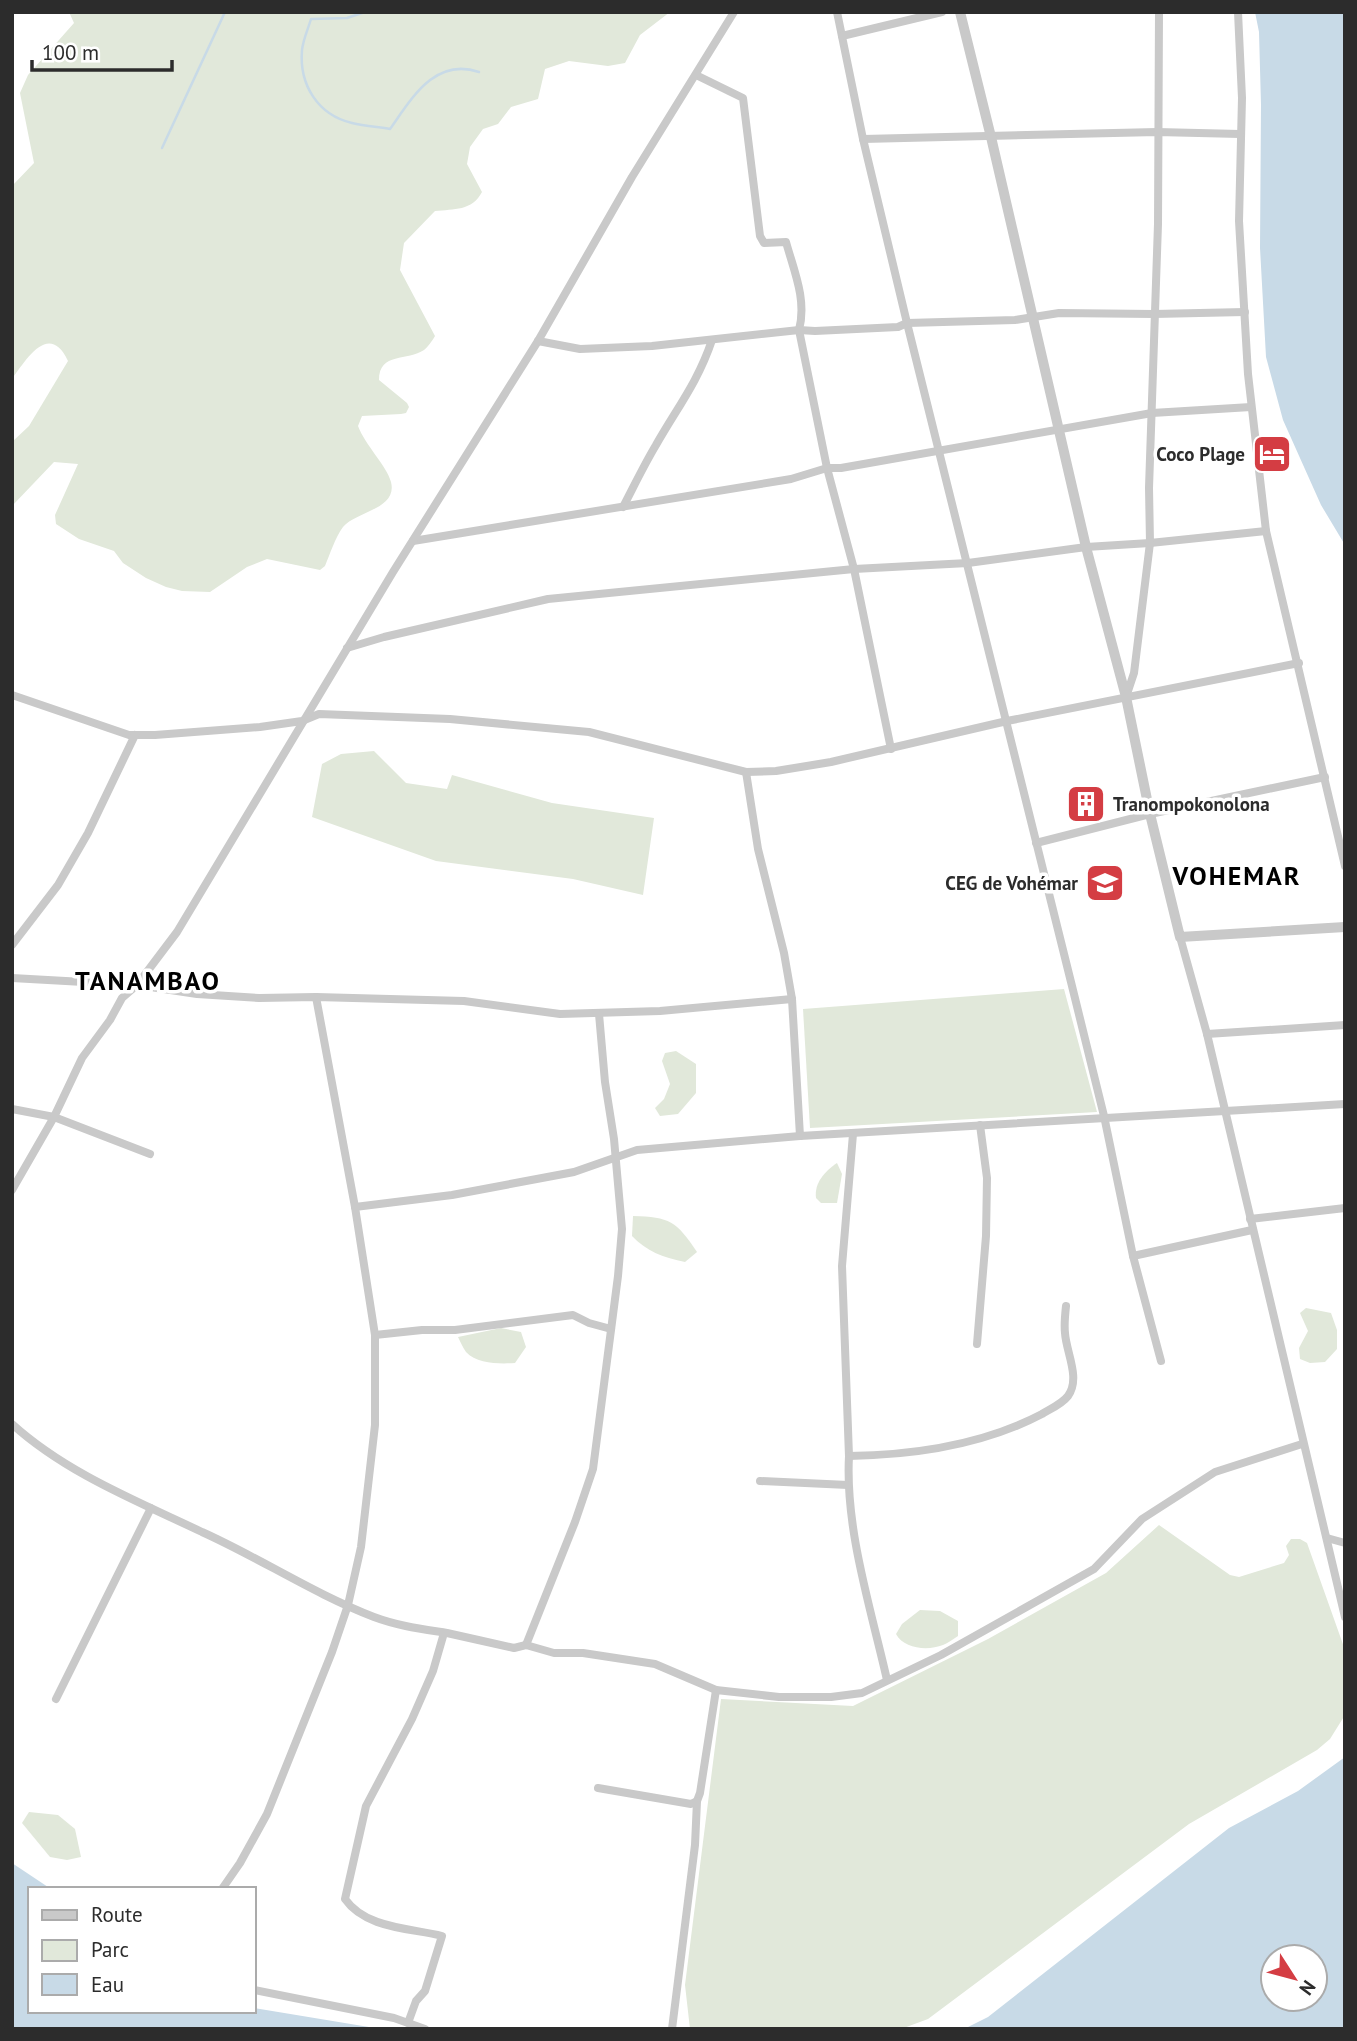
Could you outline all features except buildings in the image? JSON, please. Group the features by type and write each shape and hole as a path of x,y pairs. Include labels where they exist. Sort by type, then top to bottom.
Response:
{"street":[{"path":"12,1190 54,1117 82,1058 110,1020 122,998 137,985 177,932 302,721 538,341 632,177 734,12"},
{"path":"837,12 863,139 907,323 1104,1116 1133,1256 1161,1361"},
{"path":"842,36 942,12"},
{"path":"960,12 1034,317 1086,547 1126,697 1150,814 1207,1034 1345,1617"},
{"path":"1126,697 1134,673 1150,543 1160,12"},
{"path":"1238,12 1241,99 1239,221 1251,407 1266,531 1345,866"},
{"path":"696,75 743,98 760,236 764,243 786,242 802,300 803,316 799,330 827,468 854,569 891,749"},
{"path":"863,139 1157,132 1240,134"},
{"path":"538,341 580,349 712,340 799,330 1015,320 1059,313 1245,312"},
{"path":"623,507 656,444 687,398 703,367 712,340"},
{"path":"413,541 791,479 827,468 841,468 1153,413 1251,407"},
{"path":"347,648 548,599 854,569 968,563 1086,547 1266,531"},
{"path":"12,695 135,735 260,727 302,721 320,715 450,719 589,732 746,772 776,771 891,749 1007,721 1299,663"},
{"path":"12,945 58,886 88,833 135,735"},
{"path":"746,772 758,849 784,954 792,999 800,1136"},
{"path":"1036,843 1150,814 1325,778"},
{"path":"1180,937 1345,927"},
{"path":"12,978 137,985 209,995 259,998 464,1001 560,1014 600,1014 792,999"},
{"path":"223,1887 267,1814 348,1605 361,1548 375,1425 374,1335 355,1207 316,997"},
{"path":"526,1645 593,1469 611,1329 622,1229 600,1014"},
{"path":"1207,1034 1345,1026"},
{"path":"355,1207 452,1195 574,1171 637,1150 800,1136 1104,1116 1345,1104"},
{"path":"12,1109 54,1117 150,1154"},
{"path":"977,1344 987,1178 980,1125"},
{"path":"853,1134 842,1265 848,1485 853,1529 887,1680"},
{"path":"1250,1219 1345,1208"},
{"path":"1133,1256 1252,1230"},
{"path":"849,1456 896,1455 940,1448 1012,1428 1058,1405 1069,1395 1072,1383 1072,1363 1065,1335 1066,1306"},
{"path":"374,1335 456,1330 573,1315 611,1329"},
{"path":"12,1424 32,1443 92,1479 214,1537 294,1581 374,1616 412,1629 514,1648 526,1645 554,1653 583,1653 655,1664 716,1690 779,1697 831,1697 862,1693 941,1655 1094,1569 1142,1519 1215,1472 1302,1444"},
{"path":"760,1481 848,1485"},
{"path":"56,1699 151,1508"},
{"path":"1327,1538 1345,1543"},
{"path":"408,2023 416,2001 425,1991 442,1936 374,1922 350,1906 345,1899 366,1806 412,1718 433,1671 444,1633"},
{"path":"672,2029 693,1859 697,1801 716,1690"},
{"path":"598,1788 691,1804 697,1801"},
{"path":"256,1990 358,2010 425,2029"}],"green space":[{"path":"69,12 670,12 640,35 625,63 608,66 569,61 545,69 538,99 511,107 498,124 483,129 470,147 467,164 482,192 478,198 462,208 435,211 404,243 400,270 435,336 424,350 389,361 380,371 379,380 409,407 406,413 401,414 362,416 358,426 389,476 391,491 382,504 343,527 325,566 320,570 267,559 247,567 210,592 182,591 166,587 123,563 114,551 79,539 56,524 55,515 78,464 54,462 12,506 12,442 29,426 68,361 61,350 53,344 46,344 31,354 12,379 12,186 34,163 20,93 28,75 74,23"},
{"path":"374,751 406,783 447,789 452,775 552,803 654,818 643,895 573,879 436,861 312,817 322,764 341,754"},
{"path":"1064,989 1097,1112 810,1128 803,1009"},
{"path":"676,1051 696,1064 696,1093 678,1114 660,1116 655,1108 664,1099 670,1084 662,1061 665,1053"},
{"path":"837,1163 842,1174 837,1203 821,1203 816,1198 819,1182"},
{"path":"633,1216 656,1218 671,1223 683,1233 697,1252 685,1262 649,1250 632,1236"},
{"path":"1306,1308 1331,1313 1337,1330 1337,1349 1325,1362 1310,1363 1300,1359 1299,1348 1308,1331 1300,1313"},
{"path":"501,1328 521,1332 526,1347 515,1363 476,1359 466,1352 458,1337"},
{"path":"1159,1525 1230,1575 1239,1577 1284,1563 1289,1555 1286,1546 1291,1539 1300,1539 1307,1543 1345,1650 1345,1715 1330,1739 1317,1750 1189,1824 928,2019 901,2029 690,2029 685,1985 721,1699 853,1706 988,1639 1106,1573"},
{"path":"920,1610 940,1611 958,1621 958,1636 943,1645 930,1648 905,1643 896,1634 902,1624"},
{"path":"29,1812 58,1815 75,1829 81,1857 67,1860 50,1857 22,1823"}],"water":[{"path":"1255,12 1345,12 1345,545 1321,505 1283,420 1266,357 1260,248 1259,32"},
{"path":"1345,1757 1345,2029 964,2029 988,2017 1229,1828 1298,1791"},
{"path":"12,1863 48,1887 28,1887 28,2013 256,2013 256,2008 381,2029 12,2029"}],"waterway":[{"path":"162,148 225,12"},
{"path":"365,12 347,18 311,19 303,42 304,75 313,97 320,106 340,119 390,129 416,93 437,75 463,69 479,72"}],"place":[{"name":"Coco Plage","path":"1272,454"},
{"name":"Tranompokonolona","path":"1086,804"},
{"name":"CEG de Vohémar","path":"1105,883"}],"district":[{"name":"VOHEMAR","path":"1237,876"},
{"name":"TANAMBAO","path":"148,981"}]}
